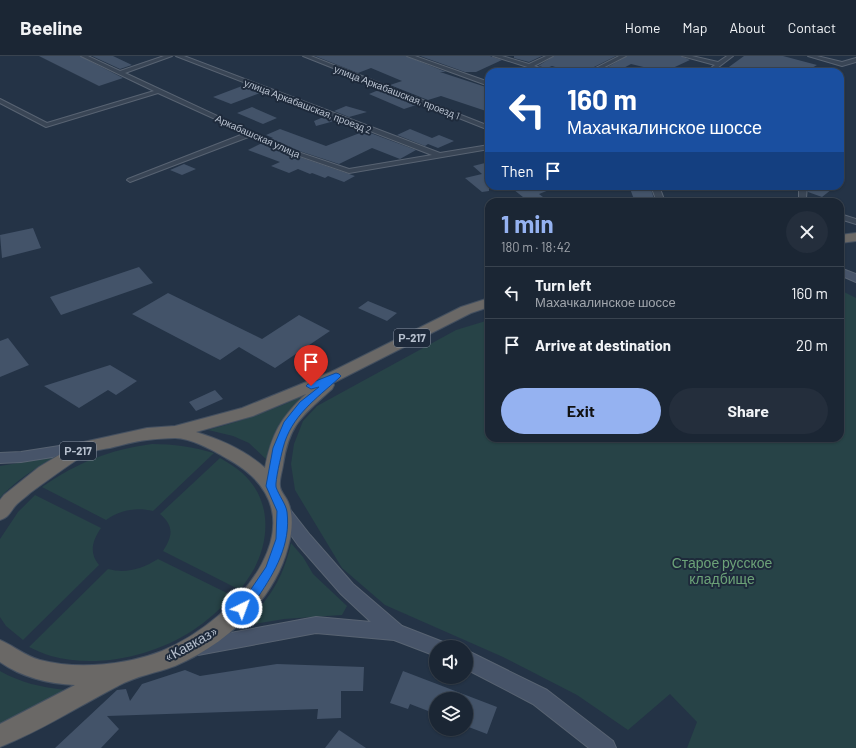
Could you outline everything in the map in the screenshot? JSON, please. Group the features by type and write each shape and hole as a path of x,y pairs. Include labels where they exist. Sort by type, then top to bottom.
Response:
{"highway":[{"path":"844,238 856,237"},
{"name":"Р-217","path":"0,513 10,500 45,472 85,447 147,434 175,432 247,412 336,376 466,310 485,303"},
{"name":"Р-217","path":"271,486 278,448 287,424 304,404 336,376"},
{"name":"Р-217","path":"175,432 226,448 249,462 271,486"},
{"name":"«Кавказ»","path":"0,736 125,672 157,663 187,649 223,626 251,598 271,569 281,539 282,511 271,486"},
{"name":"Р-217","path":"0,650 11,659 44,672 83,676 125,672"}],"main road":[{"path":"844,273 856,279"},
{"name":"Р-217","path":"0,458 21,457 85,447"},
{"name":"Р-217","path":"282,511 304,540 347,589 395,632"},
{"name":"Р-217","path":"187,649 316,625 395,632"},
{"path":"395,632 429,645"},
{"path":"473,663 540,697 606,748"}],"street":[{"name":"Аркабашская улица","path":"84,56 284,149 350,171 485,147"},
{"path":"119,72 169,56"},
{"name":"улица Аркабашская, проезд 2","path":"179,56 438,156"},
{"name":"улица Аркабашская, проезд 1","path":"306,56 485,126"},
{"path":"410,56 485,83"},
{"path":"496,56 536,68"},
{"path":"529,66 550,56"},
{"path":"599,68 623,56"},
{"path":"685,56 719,64"},
{"path":"714,68 730,56"},
{"path":"811,56 842,64 856,60"},
{"path":"0,101 46,125 158,91"},
{"path":"130,180 250,134"},
{"path":"844,218 856,222"}],"green space":[{"name":"Старое русское кладбище","path":"844,292 856,298 856,748 687,748 697,722 670,694 628,730 577,695 503,657 473,644 473,640 464,640 385,605 342,568 295,490 291,464 294,444 303,421 317,406 456,330 485,321 485,442 844,442"},
{"path":"302,396 280,423 268,461 249,443 233,436 208,430 256,415"},
{"path":"152,444 183,446 214,453 153,511 140,509 128,510 106,520 42,487 55,478 94,458 122,450"},
{"path":"54,457 19,480 0,498 0,466"},
{"path":"220,458 246,476 256,490 264,512 265,535 263,547 254,569 240,590 163,551 169,541 170,527 165,518 160,514"},
{"path":"35,495 101,528 95,538 93,547 94,556 99,565 23,640 6,626 0,617 0,539 18,512"},
{"path":"291,543 303,557 313,574 347,606 342,615 284,619 242,626 260,608 279,579 288,556"},
{"path":"158,559 233,596 203,623 177,640 124,658 87,661 69,660 51,656 29,647 108,569 121,571 134,570"},
{"path":"0,671 31,684 65,690 0,725"}],"building":[{"path":"39,56 80,56 123,78 99,86"},
{"path":"92,56 113,56 132,65 120,69"},
{"path":"315,56 406,56 446,72 440,72 485,87 485,111 441,96 428,100 390,85 402,81 371,68 358,73"},
{"path":"420,56 490,56 502,60 476,72 465,72"},
{"path":"514,56 542,56 529,62 514,58"},
{"path":"554,56 616,56 592,68 558,68 552,66 547,68 538,66"},
{"path":"627,56 681,56 690,60 673,68 648,68 631,64 624,68 606,68"},
{"path":"744,56 783,56 817,65 812,68 728,68"},
{"path":"242,86 260,93 231,104 213,97"},
{"path":"381,89 419,104 404,109 369,94"},
{"path":"346,106 367,112 349,117 334,111"},
{"path":"252,107 277,118 263,124 237,113"},
{"path":"326,116 338,120 316,126 314,121"},
{"path":"280,129 326,146 365,131 416,150 400,159 372,148 339,164 287,147 270,139 273,138 266,135"},
{"path":"410,129 432,138 439,135 454,141 438,148 428,144 425,146 397,135"},
{"path":"262,143 355,176 344,182 328,176 325,178 312,173 310,174 298,169 289,173 271,166 280,162 248,150"},
{"path":"485,163 485,190 489,191 482,192 465,178 482,174 473,166"},
{"path":"184,164 196,169 182,175 170,170"},
{"path":"514,190 549,190 539,194 543,197 524,198"},
{"path":"630,190 651,190 654,198 634,198"},
{"path":"808,190 831,190 822,197 808,192"},
{"path":"33,228 41,248 2,258 0,235"},
{"path":"139,267 153,283 61,315 50,297"},
{"path":"168,293 262,339 299,315 330,331 275,368 239,347 220,360 132,314"},
{"path":"368,301 397,313 387,321 358,308"},
{"path":"8,338 29,365 0,377 0,341"},
{"path":"110,365 137,381 116,395 108,390 79,408 44,386"},
{"path":"215,390 223,399 196,411 189,402"},
{"path":"277,664 364,667 363,691 341,691 341,718 317,719 318,709 107,716 119,729 101,748 55,748 117,690 126,689 130,701 142,684 185,670 200,676"},
{"path":"403,671 429,681 429,684 437,684 458,692 429,692 429,711 410,704 408,709 390,703"},
{"path":"473,698 497,707 487,734 473,729"},
{"path":"339,730 366,748 325,748"}],"route":[{"path":"242,608 251,598 271,569 281,539 282,511 271,486 278,448 287,424 304,404 336,376 311,386"}]}
